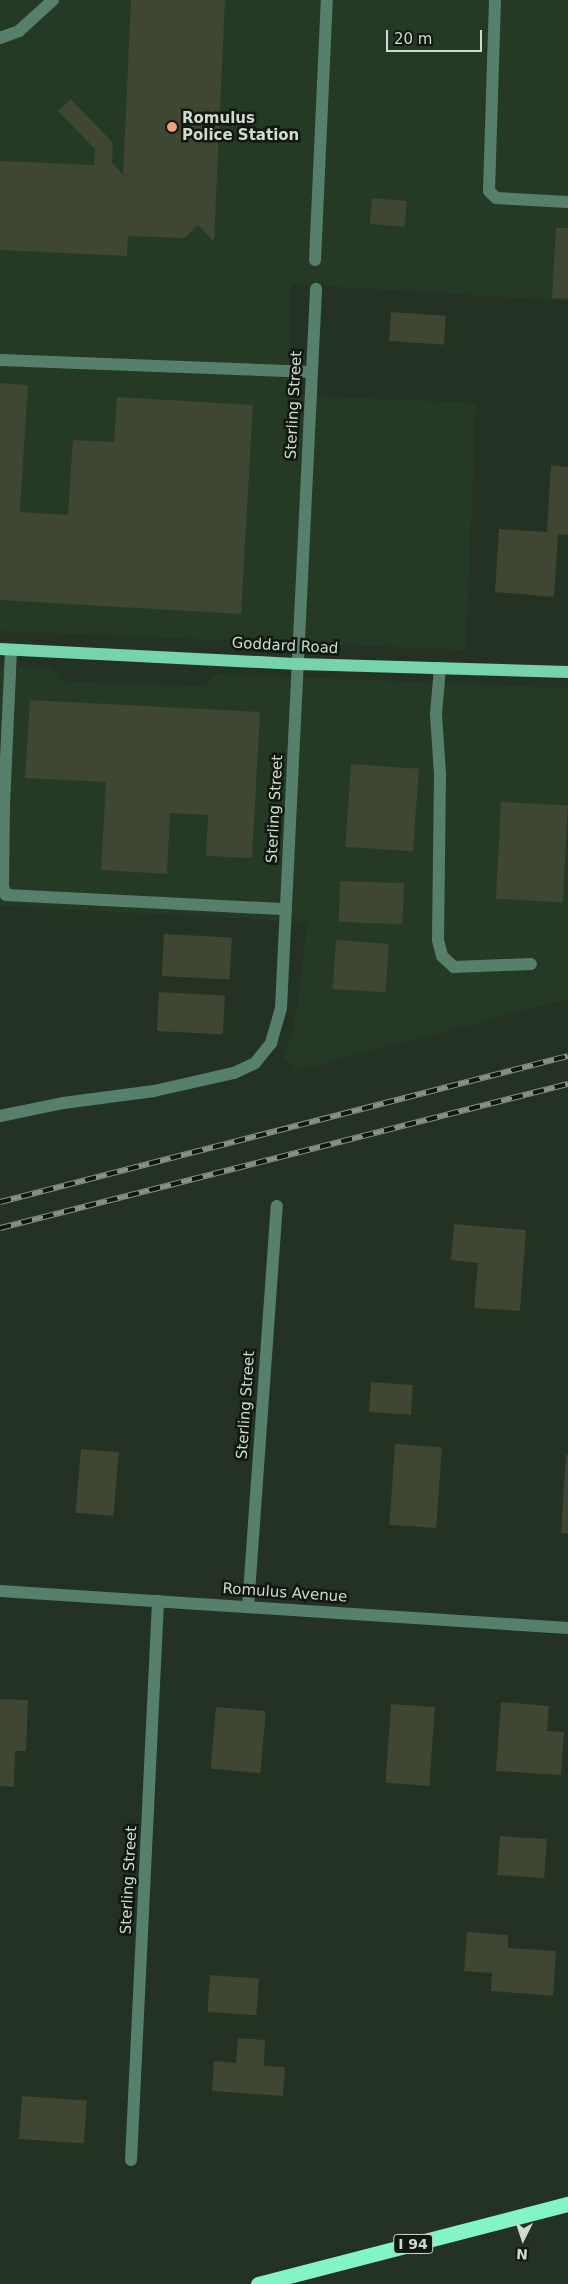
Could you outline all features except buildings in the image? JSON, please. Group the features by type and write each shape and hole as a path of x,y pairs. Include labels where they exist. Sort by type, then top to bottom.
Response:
{"highway":[{"name":"I 94","path":"258,2284 568,2204"}],"main road":[{"name":"Goddard Road","path":"5,649 299,664 568,672"}],"street":[{"path":"0,38 19,31 53,0"},
{"path":"315,260 327,0"},
{"path":"495,0 488,191 496,198 568,202"},
{"name":"Sterling Street","path":"0,1116 63,1102 154,1091 234,1073 255,1063 272,1043 281,1008 316,289"},
{"path":"0,360 312,372"},
{"path":"5,649 2,803 3,886 6,895 286,909"},
{"path":"440,668 436,714 440,775 438,940 442,956 454,967 531,964"},
{"name":"Sterling Street","path":"248,1607 277,1206"},
{"name":"Romulus Avenue","path":"0,1591 568,1628"},
{"name":"Sterling Street","path":"131,2160 158,1601"}],"shaded area":[{"path":"0,0 568,0 568,301 291,284 288,395 476,403 466,650 0,631"},
{"path":"0,666 51,667 61,681 205,686 216,674 568,688 568,999 298,1070 283,1057 291,1038 298,1000 307,922 0,906"}],"railway":[{"path":"0,1202 568,1056"},
{"path":"0,1228 568,1084"}],"place":[{"name":"Romulus Police Station","path":"172,127"}]}
